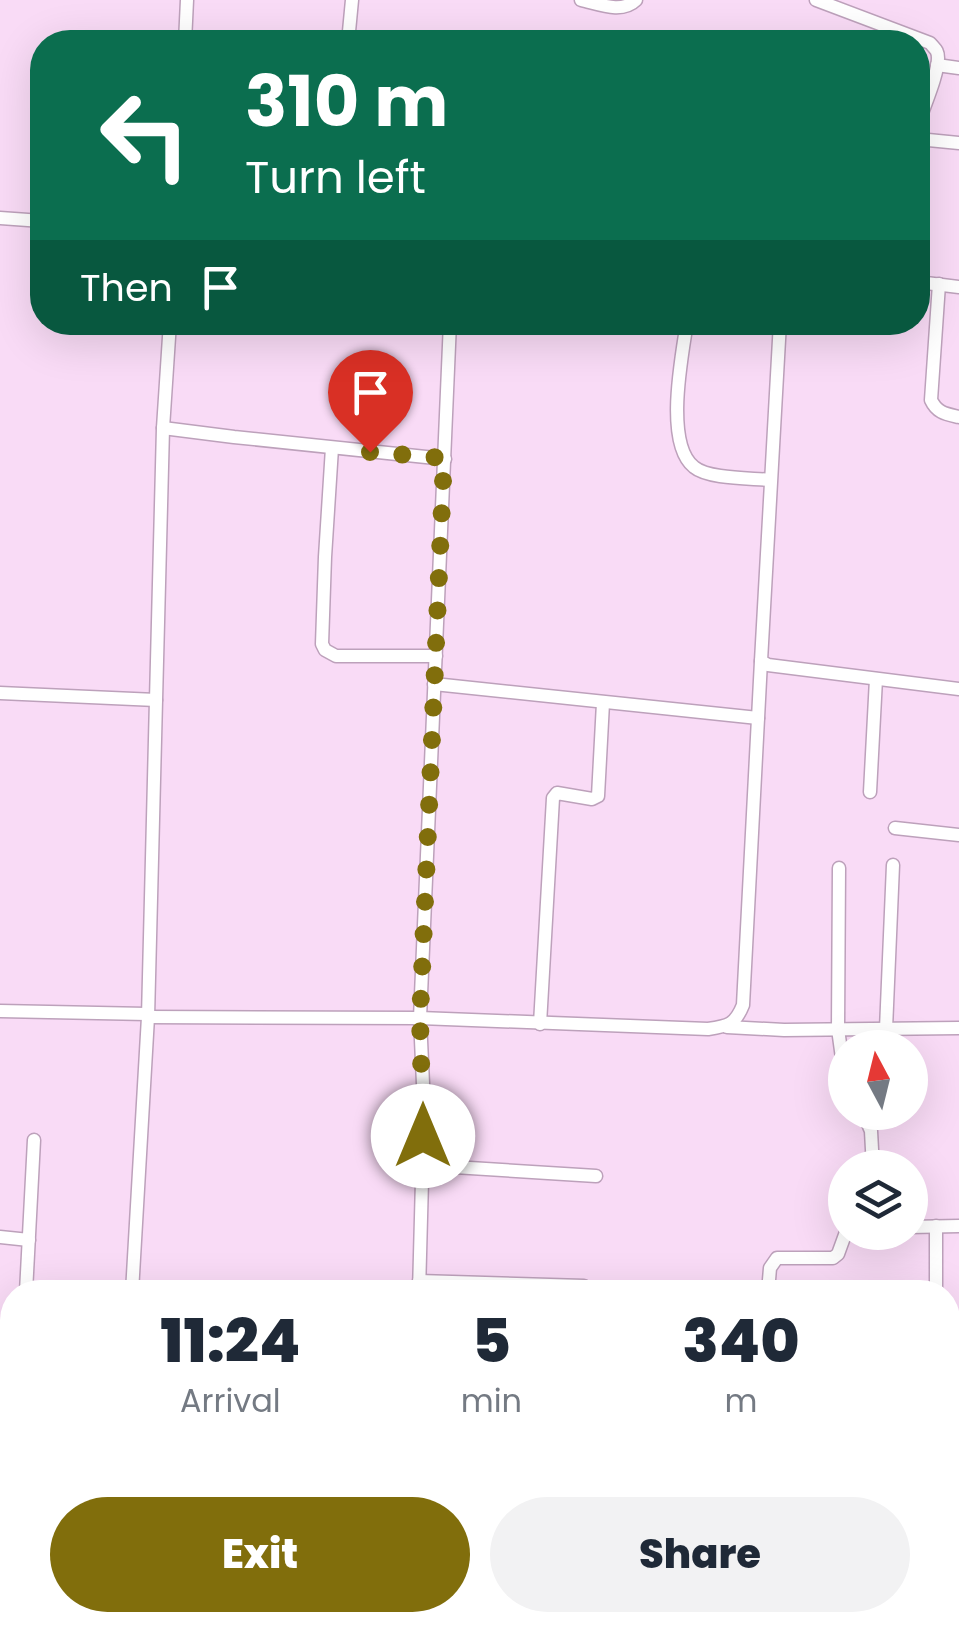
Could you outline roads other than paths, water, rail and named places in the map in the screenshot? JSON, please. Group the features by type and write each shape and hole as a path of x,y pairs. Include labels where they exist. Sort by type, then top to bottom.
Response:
{"street":[{"path":"185,30 186,0"},
{"path":"349,30 352,0"},
{"path":"581,0 622,8 636,0"},
{"path":"816,0 894,30"},
{"path":"930,44 938,56 930,87"},
{"path":"937,65 959,68"},
{"path":"930,140 959,143"},
{"path":"0,218 30,220"},
{"path":"930,283 959,287"},
{"path":"940,284 932,400 940,412 959,416"},
{"path":"133,1280 148,1016 169,335"},
{"path":"419,1280 424,1106 420,1018 449,335"},
{"path":"686,335 676,418 690,464 711,474 770,480"},
{"path":"725,1027 738,1019 743,1005 779,335"},
{"path":"164,428 444,458"},
{"path":"332,448 322,644 336,656 436,656"},
{"path":"760,662 959,689"},
{"path":"870,792 876,679"},
{"path":"434,684 758,718"},
{"path":"0,693 156,700"},
{"path":"540,1024 553,798 557,793 592,799 598,796 603,703"},
{"path":"895,828 959,836"},
{"path":"886,1029 894,865"},
{"path":"838,1029 839,868"},
{"path":"0,1012 420,1018 708,1029 959,1028"},
{"path":"27,1280 34,1140"},
{"path":"422,1165 596,1176"},
{"path":"928,1226 959,1226"},
{"path":"936,1226 936,1280"},
{"path":"0,1237 29,1240"},
{"path":"769,1280 770,1268 777,1258 833,1258 839,1250"}]}
